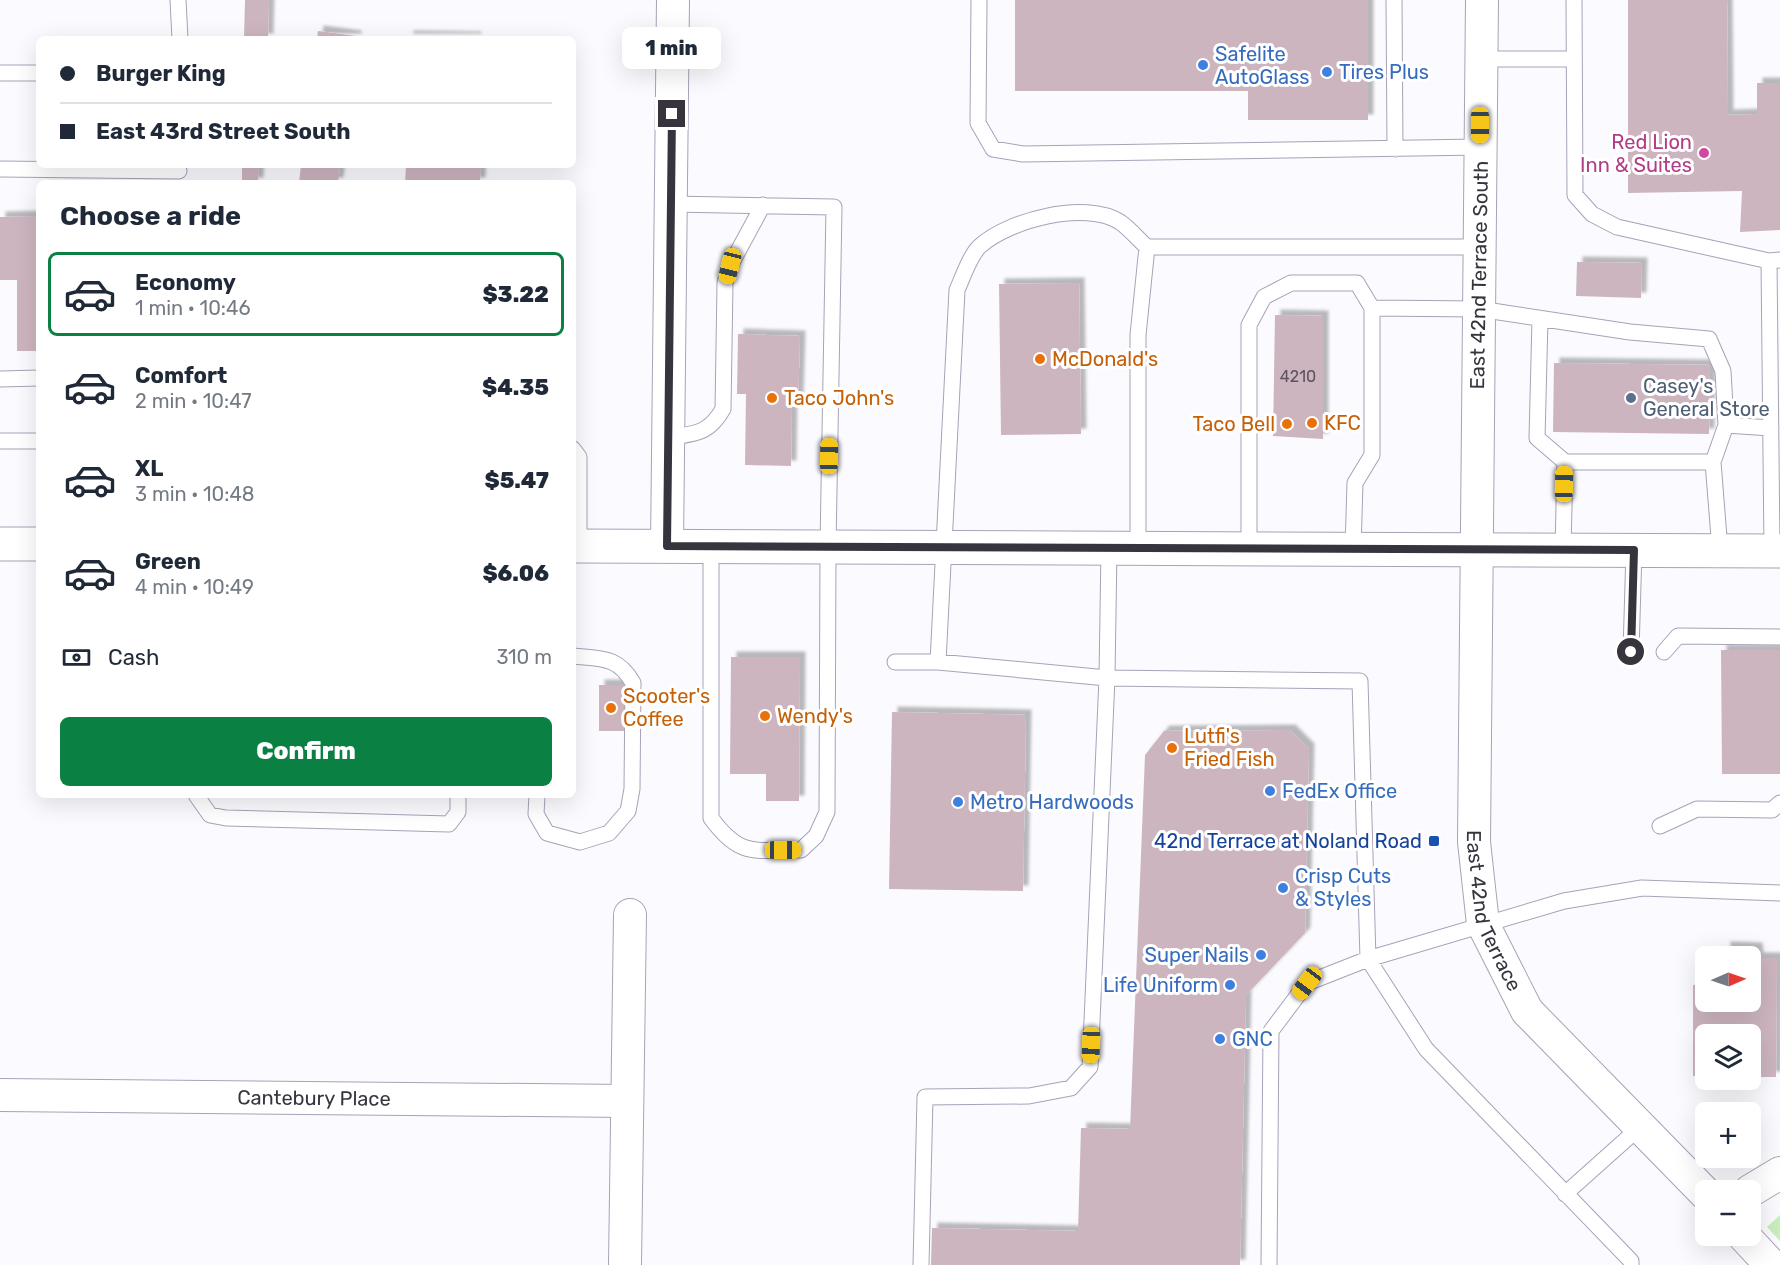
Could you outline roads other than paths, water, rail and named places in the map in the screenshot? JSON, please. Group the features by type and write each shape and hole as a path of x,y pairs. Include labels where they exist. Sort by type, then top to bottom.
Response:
{"main road":[{"path":"0,544 36,544"},
{"path":"576,546 1776,551"}],"street":[{"path":"667,546 673,0"},
{"name":"East 42nd Terrace South","path":"1476,549 1482,0"},
{"name":"East 42nd Terrace","path":"1476,549 1474,842 1483,924 1527,1011 1695,1183"},
{"path":"625,1265 630,915"},
{"name":"Cantebury Place","path":"0,1095 627,1101"},
{"path":"1761,1184 1780,1173"},
{"path":"1753,1246 1771,1265"}],"lane":[{"path":"178,0 180,36"},
{"path":"979,0 978,123 993,149 1023,154 1480,147"},
{"path":"1394,0 1395,149"},
{"path":"1574,0 1575,195 1592,214 1617,227 1774,261 1771,428 1776,551"},
{"path":"1481,59 1574,59"},
{"path":"0,73 36,73"},
{"path":"0,169 179,173"},
{"path":"671,204 834,207 828,547 827,812 816,836 801,850 749,850 725,838 711,818 711,547"},
{"path":"668,438 704,431 714,424 723,409 725,283 730,266 763,206"},
{"path":"938,662 957,290 979,246 1017,224 1054,215 1088,213 1118,221 1147,247 1479,247"},
{"path":"921,1265 925,1097 1029,1096 1071,1088 1090,1067 1107,678 1123,548 1138,335 1147,247"},
{"path":"1249,548 1249,325 1264,297 1291,283 1357,283 1372,308 1372,455 1355,483 1353,549"},
{"path":"1372,308 1479,309 1630,332 1709,339 1723,370 1726,425 1713,462 1720,550"},
{"path":"1540,319 1537,438 1565,462 1713,462"},
{"path":"0,379 36,378"},
{"path":"1726,425 1771,428"},
{"path":"0,441 36,441"},
{"path":"576,453 579,457 576,546"},
{"path":"1563,550 1565,462"},
{"path":"1631,652 1634,550"},
{"path":"1664,652 1678,636 1780,637"},
{"path":"537,798 536,814 547,833 580,842 609,833 628,811 632,789 633,683 625,668 610,660 576,656"},
{"path":"895,662 938,662 1107,678 1360,681 1368,959 1426,1049 1632,1264"},
{"path":"198,798 210,815 226,818 449,824 458,812 458,798"},
{"path":"1660,826 1697,809 1772,810 1780,803"},
{"path":"1269,1265 1271,1031 1307,983 1368,959 1564,901 1642,888 1780,893"},
{"path":"1565,1194 1640,1127"}],"place":[{"name":"Safelite AutoGlass","path":"1203,65"},
{"name":"Tires Plus","path":"1327,72"},
{"name":"Red Lion Inn & Suites","path":"1704,153"},
{"name":"McDonald's","path":"1040,359"},
{"name":"Taco John's","path":"772,398"},
{"name":"Casey's General Store","path":"1631,398"},
{"name":"KFC","path":"1312,423"},
{"name":"Taco Bell","path":"1287,424"},
{"name":"Scooter's Coffee","path":"611,708"},
{"name":"Wendy's","path":"765,716"},
{"name":"Lutfi's Fried Fish","path":"1172,748"},
{"name":"FedEx Office","path":"1270,791"},
{"name":"Metro Hardwoods","path":"958,802"},
{"name":"42nd Terrace at Noland Road","path":"1434,841"},
{"name":"Crisp Cuts & Styles","path":"1283,888"},
{"name":"Super Nails","path":"1261,955"},
{"name":"Life Uniform","path":"1230,985"},
{"name":"GNC","path":"1220,1039"}]}
